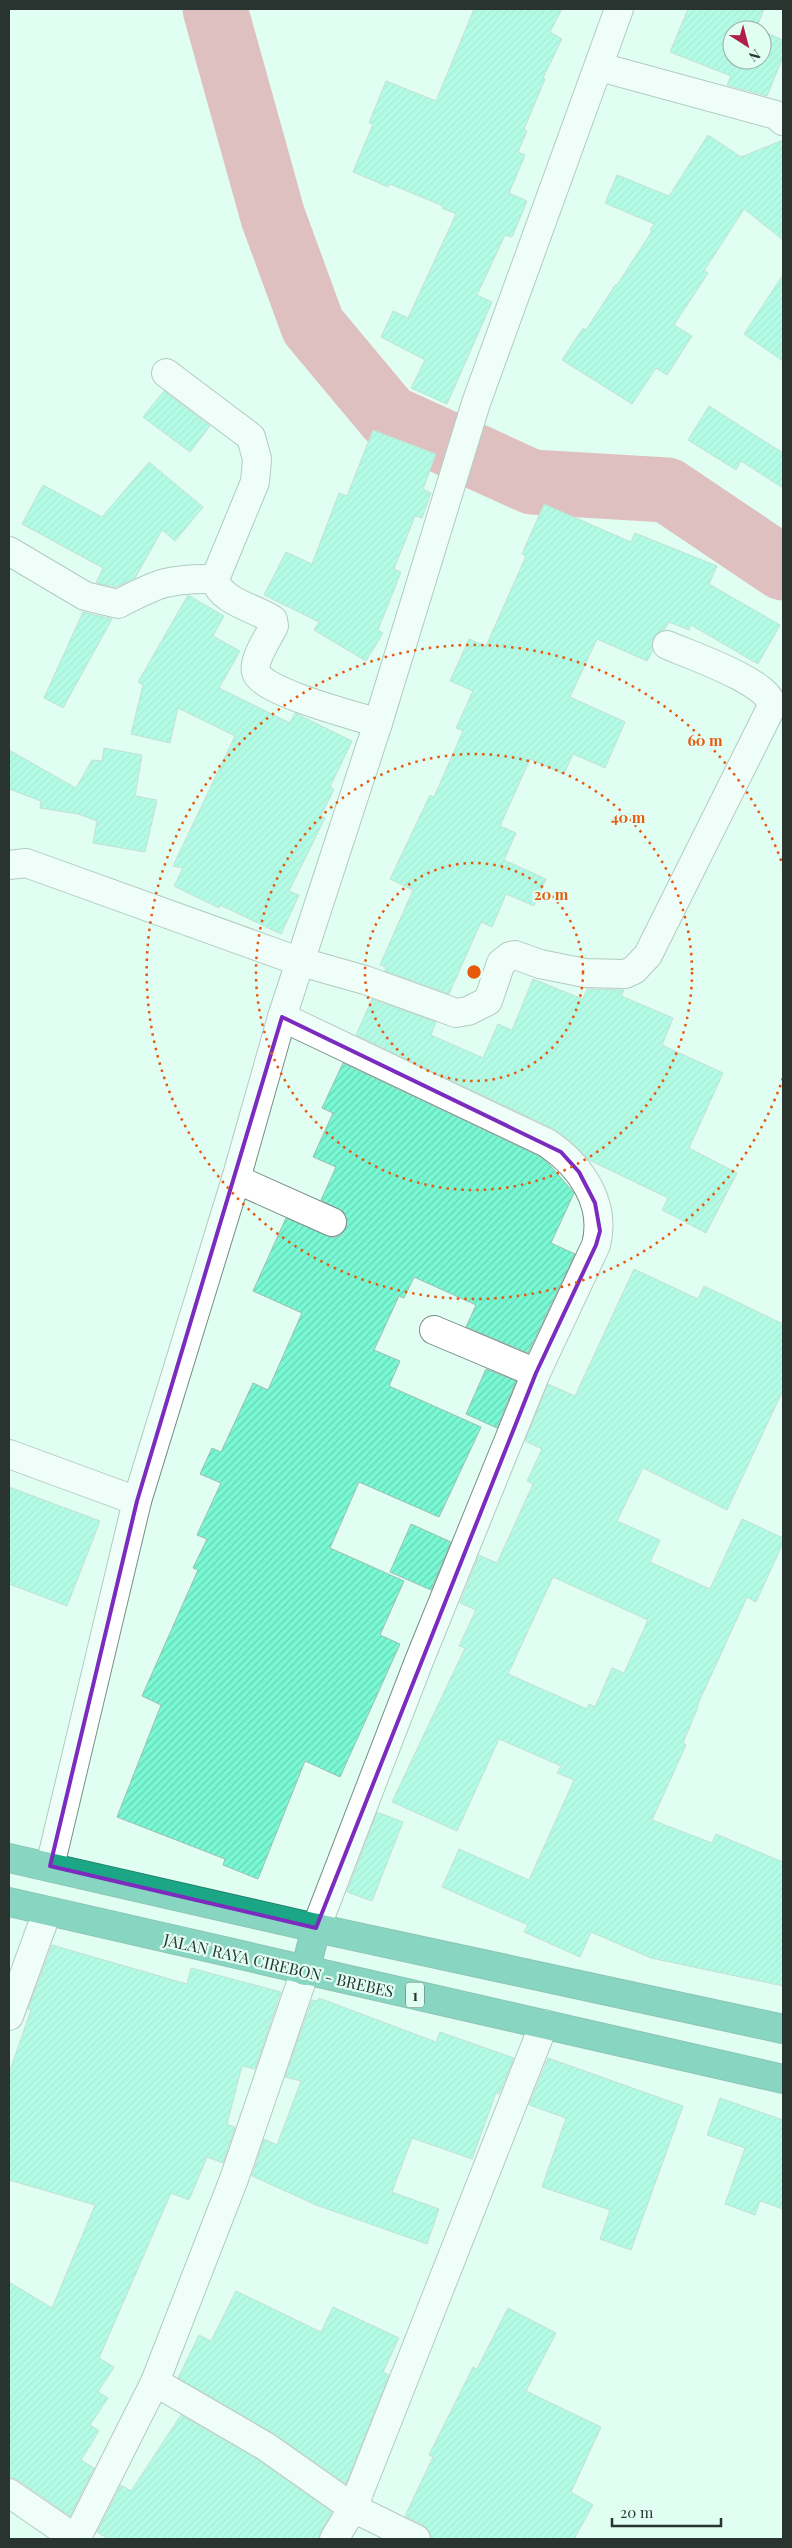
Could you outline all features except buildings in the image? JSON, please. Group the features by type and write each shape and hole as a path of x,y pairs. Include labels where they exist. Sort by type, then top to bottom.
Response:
{"highway":[{"path":"9,1858 316,1928 783,2029"},
{"name":"JALAN RAYA CIREBON - BREBES","path":"9,1902 783,2079"},
{"path":"305,1971 316,1928"}],"street":[{"path":"50,1866 137,1501 236,1179 282,1017 378,723 476,403 600,68 619,9"},
{"path":"600,68 781,111"},
{"path":"166,373 239,427 251,437 255,447 258,469 255,482 217,568 215,579 218,588 228,597 272,620 274,626 256,665 257,674 263,682 282,692 378,723"},
{"path":"9,552 85,596 118,604 158,583 184,579 215,579"},
{"path":"9,865 26,863 301,962 365,980 456,1013 468,1011 488,1001 501,963 515,954 540,964 585,973 625,974 634,970 648,955 772,706 769,696 753,683 667,644"},
{"path":"282,1017 547,1143 561,1152 579,1172 595,1203 600,1231 596,1245 536,1372 415,1670 316,1928"},
{"path":"236,1179 332,1222"},
{"path":"434,1330 536,1372"},
{"path":"9,1454 137,1501"},
{"path":"9,2016 47,1912"},
{"path":"9,2493 76,2539 155,2382 234,2179 305,1971"},
{"path":"334,2539 353,2508 544,2024"},
{"path":"155,2382 265,2446 353,2508 416,2539"}],"highlighted area":[{"path":"282,1017 561,1152 579,1172 595,1203 600,1231 596,1245 536,1373 316,1928 50,1866 137,1501"}],"waterway":[{"path":"215,9 273,217 313,326 389,417 532,482 667,490 783,568"}]}
